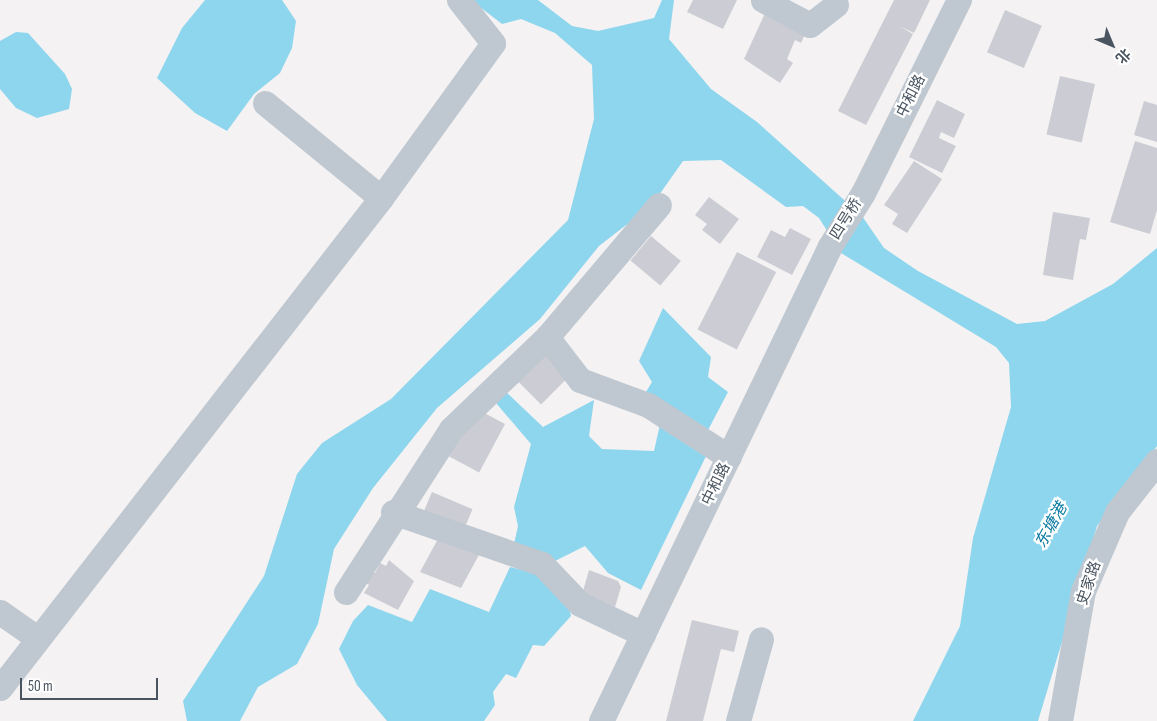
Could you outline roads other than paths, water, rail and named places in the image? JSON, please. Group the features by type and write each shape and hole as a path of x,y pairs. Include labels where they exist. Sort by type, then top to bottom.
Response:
{"street":[{"path":"0,688 381,198 493,43 459,0"},
{"path":"763,0 810,25 836,4"},
{"name":"中和路","path":"863,193 959,0"},
{"path":"266,103 381,198"},
{"name":"四号桥","path":"830,246 863,193"},
{"path":"346,592 393,512 451,429 547,337 659,205"},
{"name":"中和路","path":"601,721 830,246"},
{"path":"547,337 580,380 648,405 729,457"},
{"name":"史家路","path":"1060,721 1083,592 1117,512 1157,461"},
{"path":"393,512 542,564 580,604 643,634"},
{"path":"0,612 37,638"},
{"path":"738,721 761,639"}],"water":[{"path":"205,0 282,0 296,21 292,48 280,73 254,94 227,131 195,113 157,78 182,28"},
{"name":"东塘港","path":"471,0 538,0 572,26 598,31 654,18 662,0 674,0 669,39 711,89 757,122 862,216 884,248 918,271 1017,324 1045,321 1113,284 1157,248 1157,446 1097,526 1038,721 913,721 960,626 973,538 1011,407 1009,363 996,347 841,253 819,218 803,206 786,207 721,160 683,161 652,205 599,246 540,319 437,408 373,488 334,549 318,624 297,664 258,687 240,721 187,721 183,701 264,576 297,474 322,443 391,399 568,220 594,119 592,65 555,33 521,19 502,24"},
{"path":"16,32 28,33 65,74 72,89 69,109 37,118 16,108 0,89 0,41"},
{"path":"663,308 711,357 708,377 728,392 707,432 646,392 652,382 639,361"},
{"path":"505,391 543,427 594,400 589,436 602,449 654,451 661,420 708,452 641,590 608,573 585,546 555,561 514,544 518,526 514,507 531,444 496,403"},
{"path":"510,567 547,576 567,595 571,616 544,646 533,645 516,678 506,674 493,692 495,705 484,721 387,721 357,685 339,649 353,621 368,605 412,622 430,589 489,612"}]}
